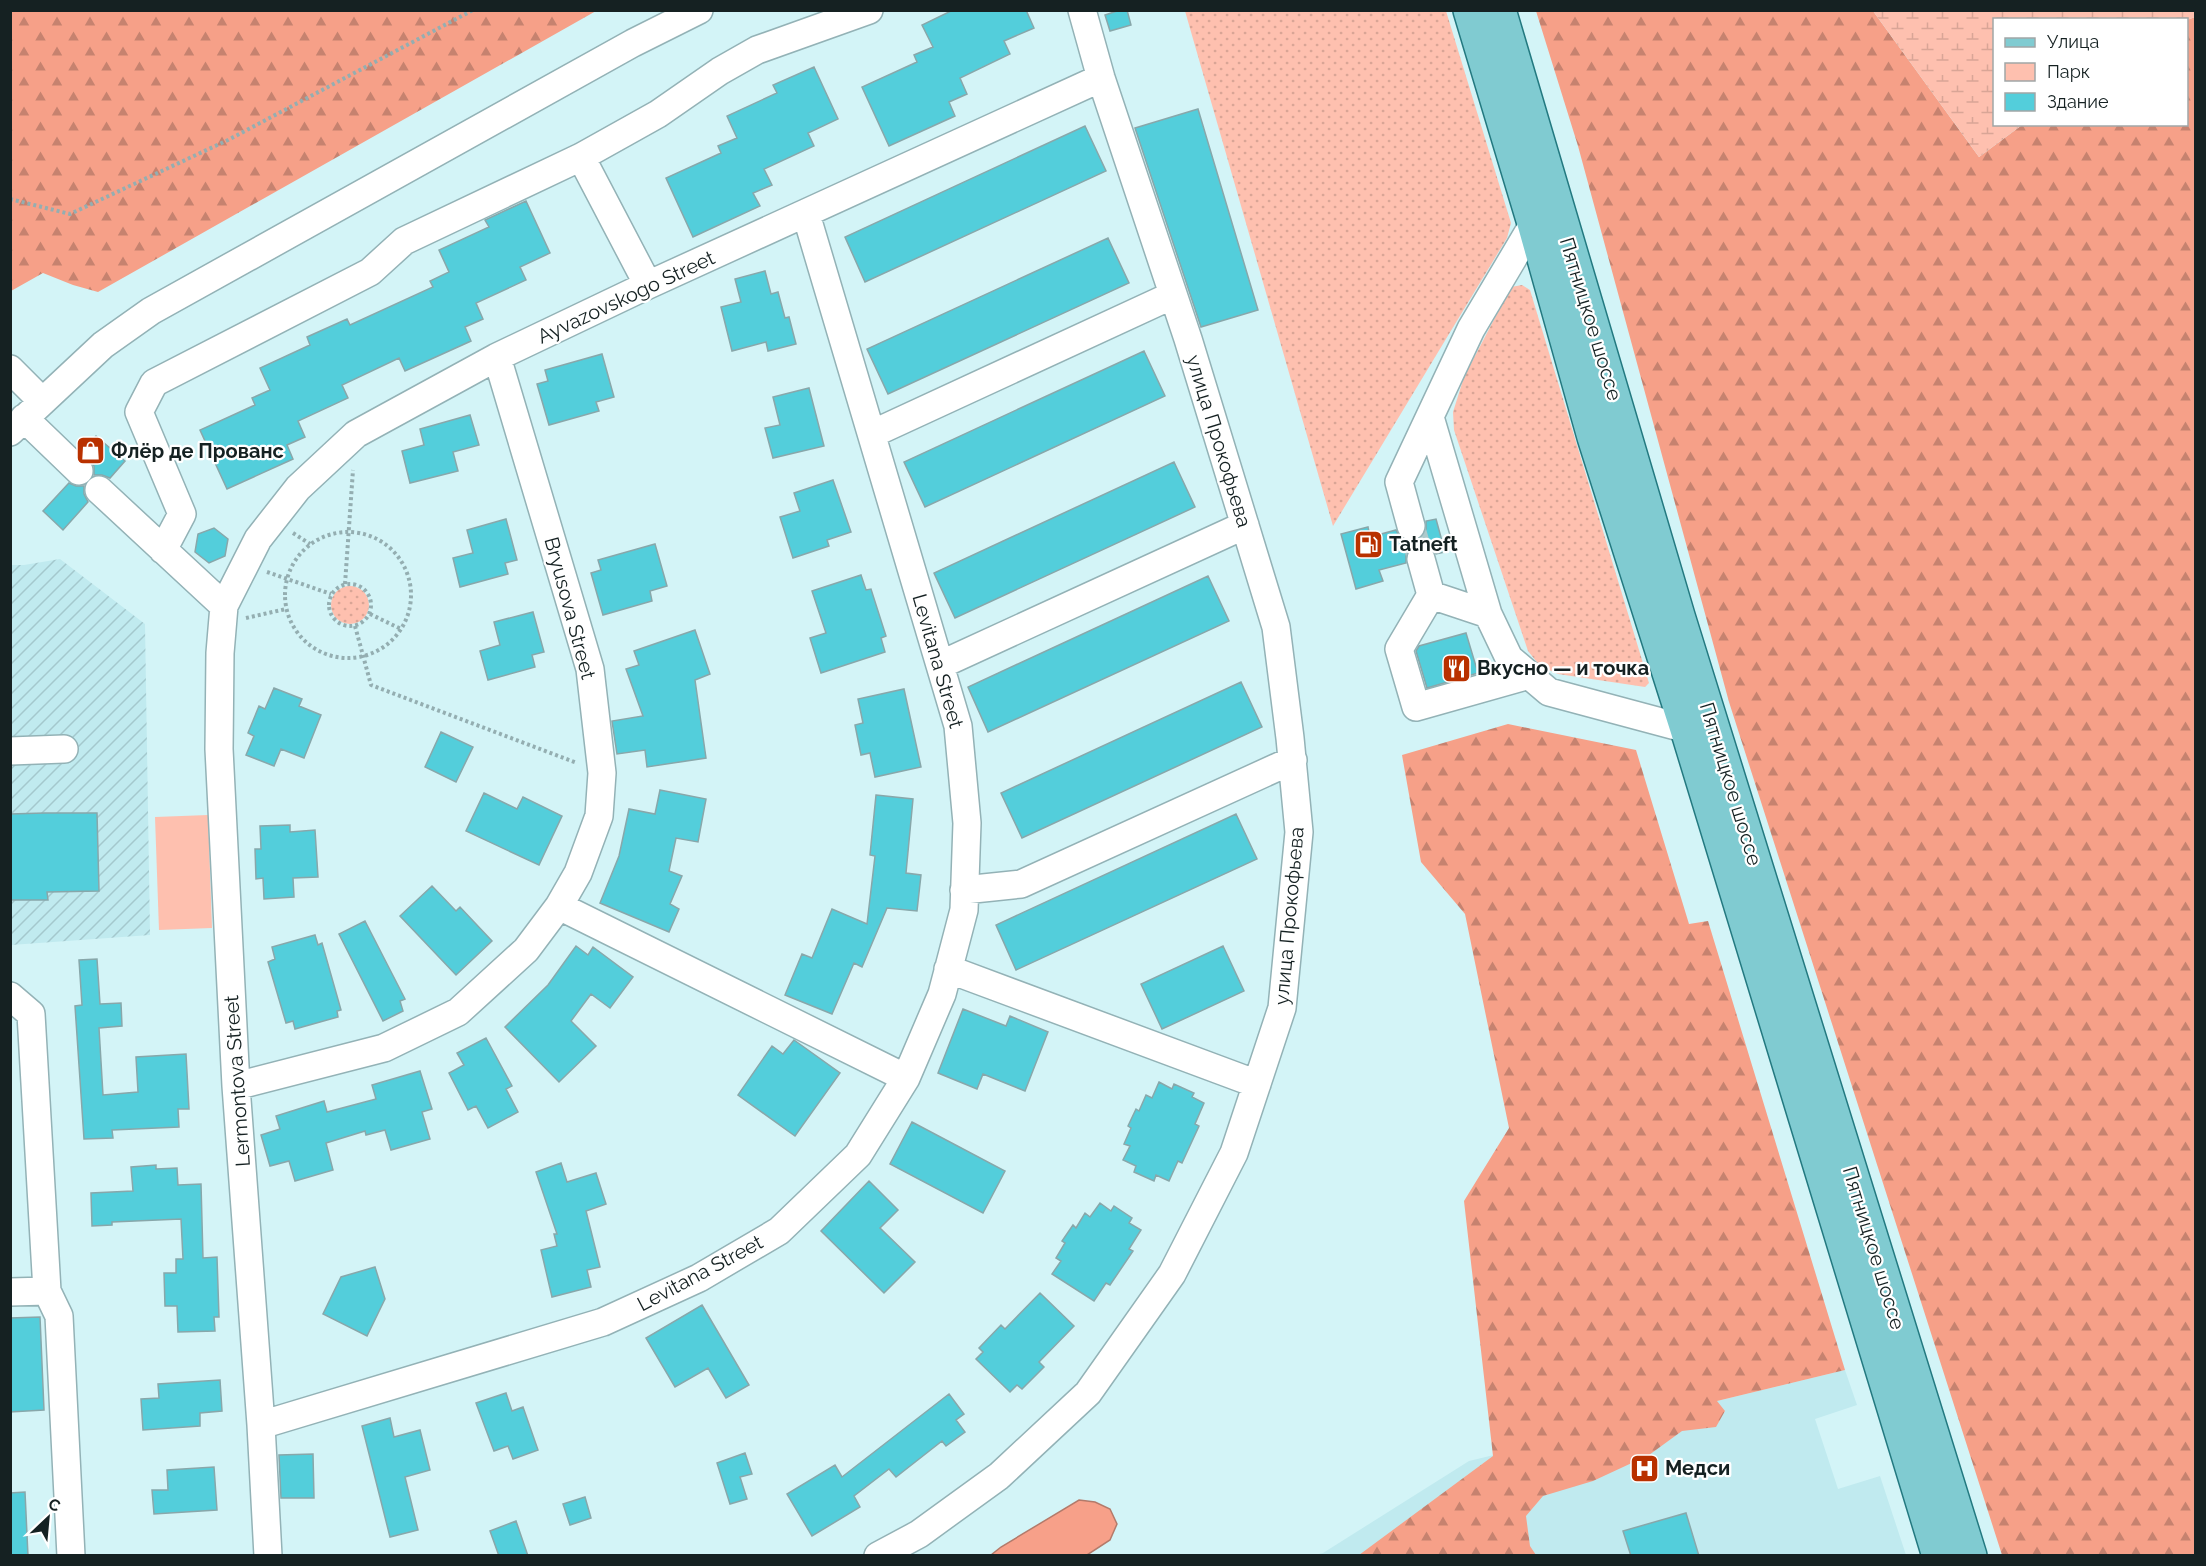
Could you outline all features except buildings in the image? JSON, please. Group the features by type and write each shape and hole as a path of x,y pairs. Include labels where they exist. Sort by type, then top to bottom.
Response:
{"main road":[{"name":"Пятницкое шоссе","path":"1470,10 1534,223 1594,436 1687,729 1939,1556"},
{"name":"Пятницкое шоссе","path":"1499,10 1682,627 1970,1556"}],"street":[{"path":"25,417 103,345 151,310 591,66 699,10"},
{"path":"163,550 182,514 139,412 154,383 370,272 404,242 581,157 658,114 720,71 757,50 869,10"},
{"name":"улица Прокофьева","path":"878,1556 919,1534 999,1476 1088,1393 1172,1274 1234,1153 1282,1008 1299,832 1293,760 1276,627 1173,295 1101,78 1082,10"},
{"name":"Ayvazovskogo Street","path":"224,615 244,564 258,539 298,488 356,434 497,357 648,285 1101,78"},
{"path":"581,157 648,285"},
{"name":"Levitana Street","path":"261,1425 603,1322 699,1278 779,1231 858,1155 906,1078 942,994 964,910 967,823 958,726 806,214"},
{"path":"1411,526 1399,482 1471,329 1534,223"},
{"path":"872,434 1173,295"},
{"name":"Bryusova Street","path":"236,1086 384,1048 458,1012 526,950 559,906 578,873 599,816 602,772 590,669 497,357"},
{"path":"10,369 25,417 79,471"},
{"path":"1430,417 1488,614 1509,658 1549,692 1687,729"},
{"path":"99,490 163,550 224,615"},
{"path":"940,665 1245,525"},
{"path":"1421,558 1431,595 1399,649 1416,707 1529,675"},
{"path":"1431,595 1488,614"},
{"name":"Lermontova Street","path":"224,615 220,653 219,749 236,1086 261,1425 268,1556"},
{"path":"10,751 64,749"},
{"path":"964,890 1021,884 1293,760"},
{"path":"559,906 906,1078"},
{"path":"948,969 1257,1084"},
{"path":"10,996 31,1014 47,1291 59,1316 71,1556"},
{"path":"10,1292 47,1291"}],"path":[{"path":"10,199 70,214 228,140 473,10"},
{"path":"345,584 356,434"},
{"path":"349,532 369,535 382,541 402,561 411,588 411,602 402,629 393,640 381,649 363,656 340,658 314,649 303,640 294,628 286,609 285,588 294,561 303,550 314,541 327,535 349,532"},
{"path":"244,564 331,594"},
{"path":"353,583 368,592 371,600 370,614 363,622 355,626 339,624 329,610 331,594 337,587 345,584 353,583"},
{"path":"224,615 286,609"},
{"path":"370,614 402,629"},
{"path":"355,626 371,685 602,772"}],"shaded area":[{"path":"60,559 145,624 150,935 11,945 11,565"},
{"name":"Медси","path":"1845,1370 1857,1405 1815,1419 1838,1489 1880,1476 1906,1555 1309,1556 1323,1553 1469,1461"},
{"path":"1079,1500 1095,1502 1110,1509 1117,1524 1110,1540 1087,1555 991,1555 1001,1547"}],"green space":[{"path":"11,10 596,11 98,292 43,273 11,291"},
{"path":"2195,10 2195,17 2188,20 1993,18 1993,126 2021,126 1979,157 1873,11"},
{"path":"1185,11 1446,11 1511,223 1507,238 1333,526"},
{"path":"1536,11 1873,11 1979,157 2021,126 2188,126 2188,20 2195,17 2195,1555 2002,1555 1729,702 1578,146"},
{"path":"1522,285 1530,290 1649,683 1645,687 1558,674 1540,666 1528,651 1454,430 1453,412 1464,377 1511,287"},
{"path":"350,586 363,592 369,605 363,618 350,624 337,618 331,605 337,592"},
{"path":"1508,724 1636,750 1689,924 1708,921 1845,1370 1717,1401 1725,1411 1716,1427 1682,1431 1649,1455 1593,1481 1543,1496 1526,1516 1530,1546 1536,1555 1359,1555 1493,1456 1464,1201 1509,1128 1465,914 1421,862 1402,755"},
{"path":"208,815 212,928 159,930 155,817"}],"tunnel":[{"path":"1411,526 1421,559"}],"place":[{"name":"Флёр де Прованс","path":"90,451"},
{"name":"Tatneft","path":"1368,544"},
{"name":"Вкусно — и точка","path":"1456,668"},
{"name":"Медси","path":"1644,1468"}]}
